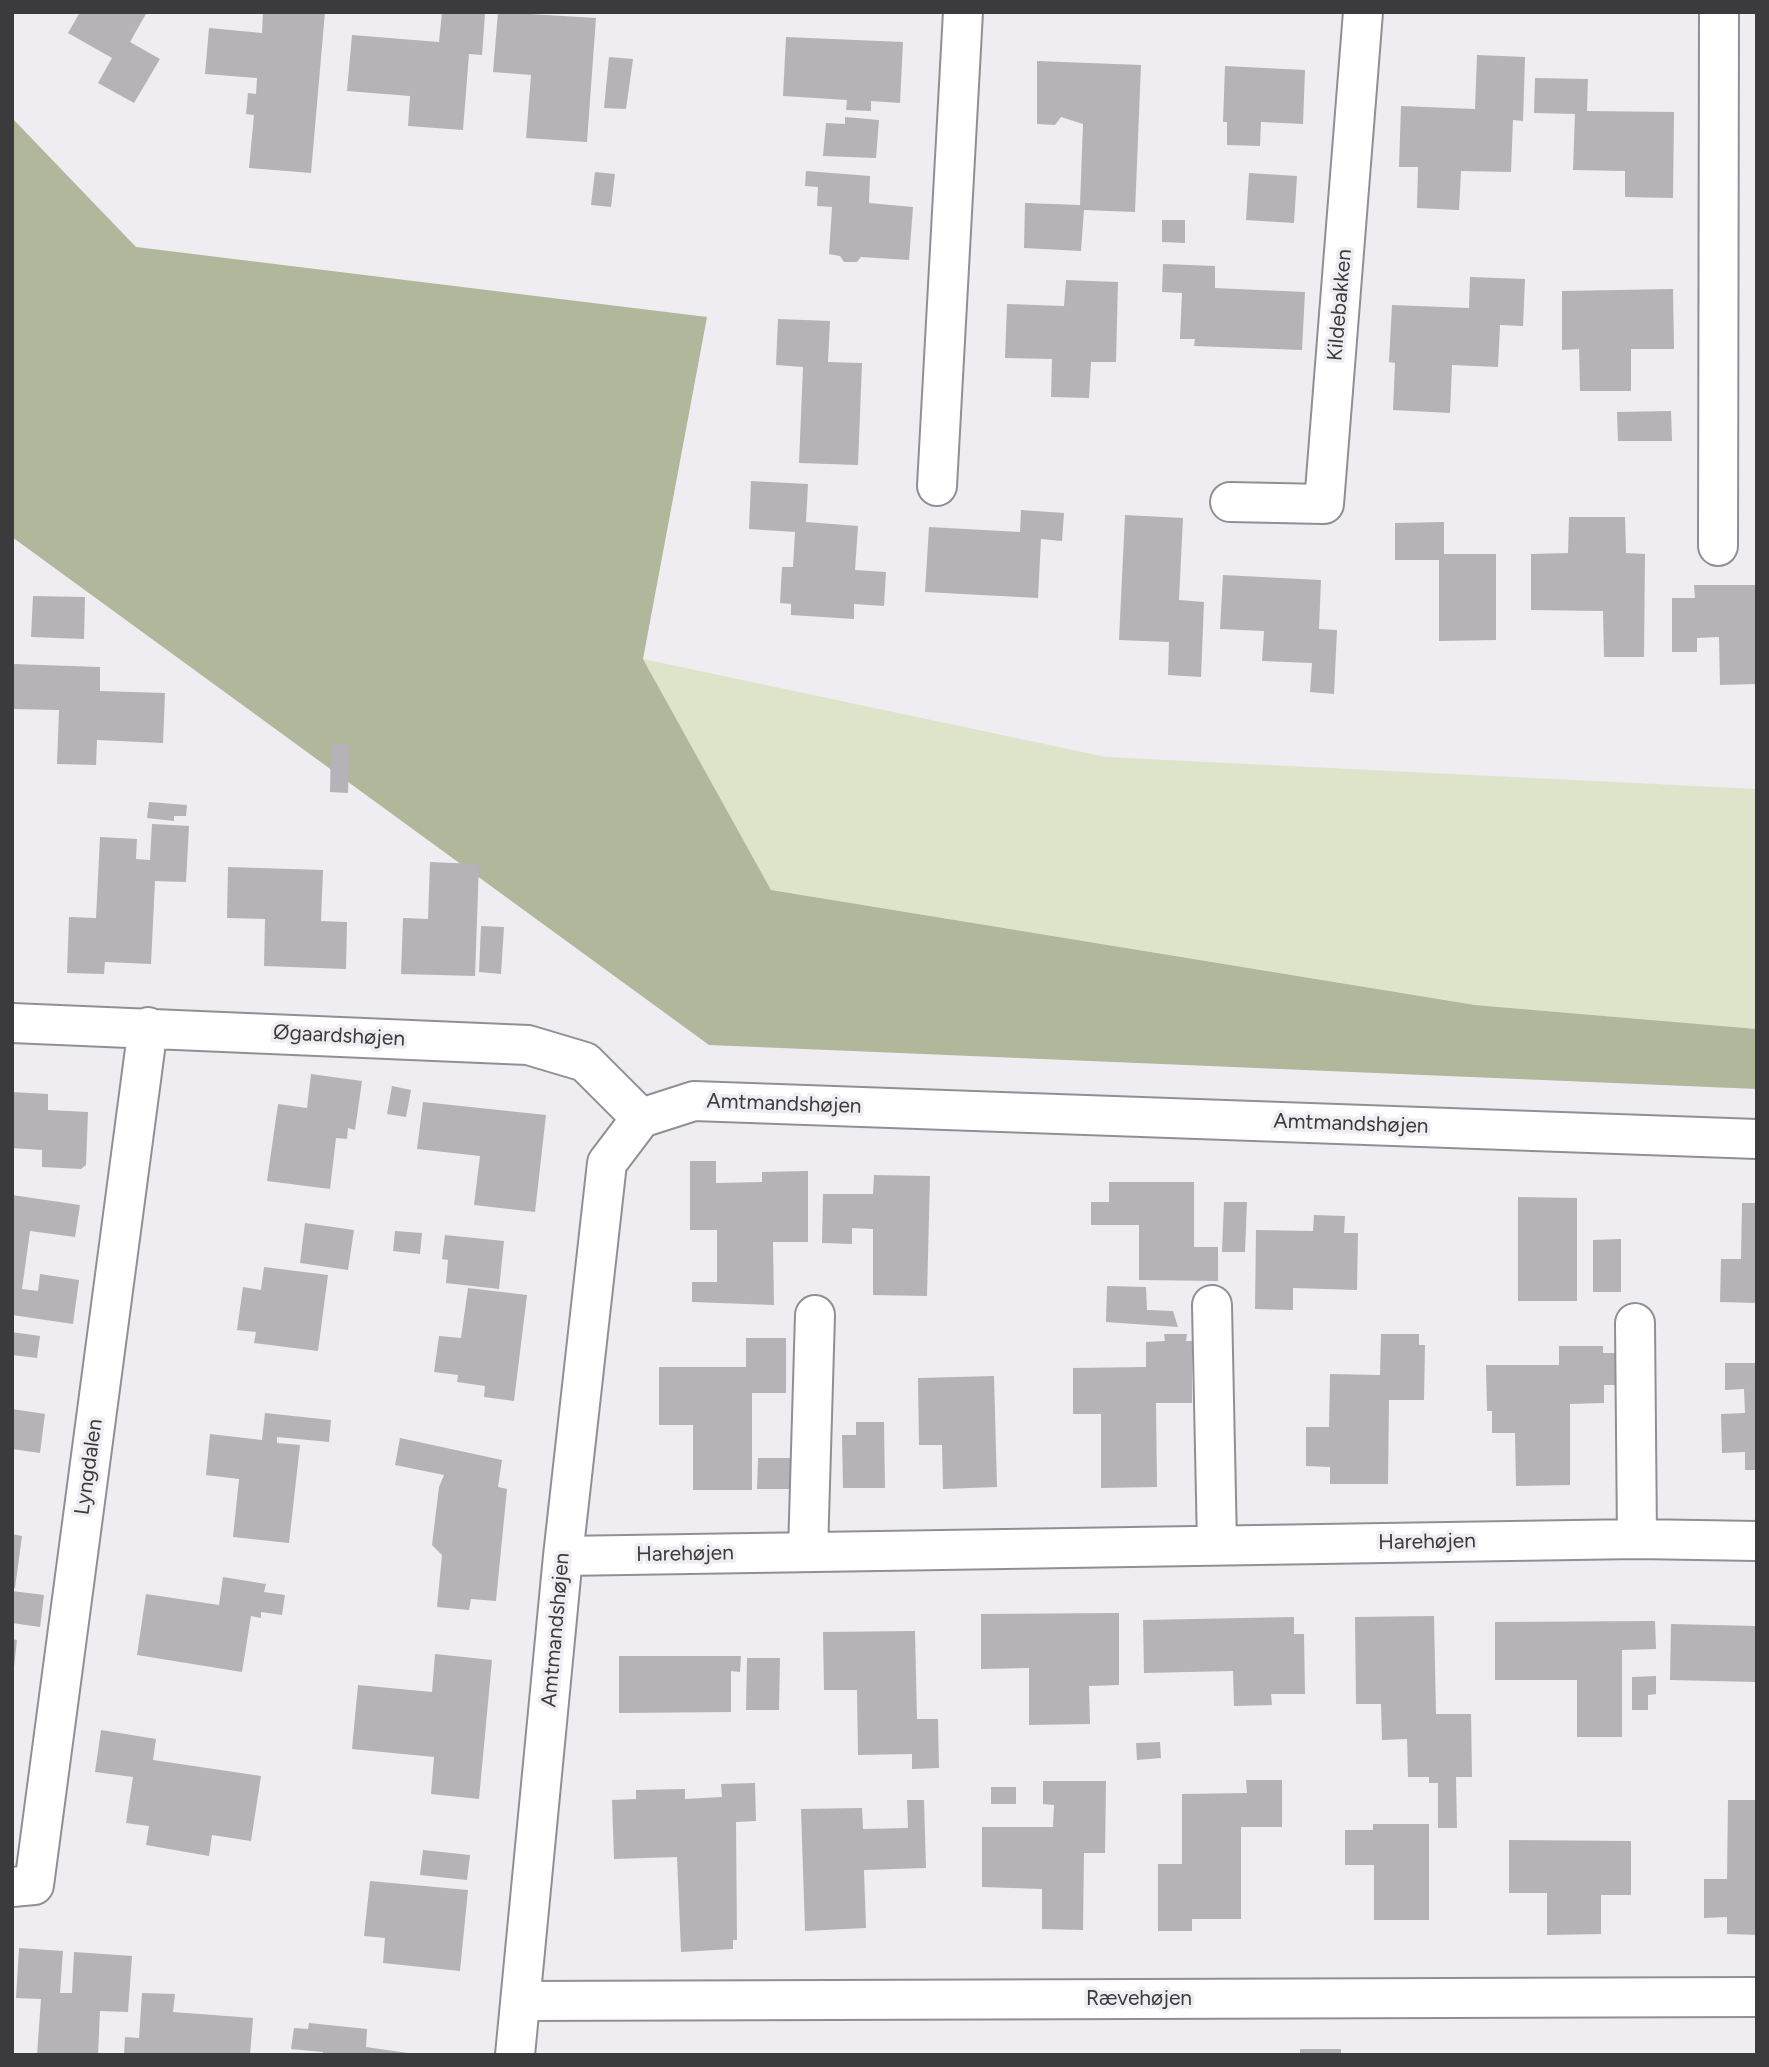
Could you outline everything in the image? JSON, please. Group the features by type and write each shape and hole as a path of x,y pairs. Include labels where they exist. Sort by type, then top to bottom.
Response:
{"street":[{"path":"937,486 963,12"},
{"name":"Kildebakken","path":"1230,502 1324,504 1363,12"},
{"path":"1718,546 1719,12"},
{"name":"Øgaardshøjen","path":"12,1023 528,1045 585,1062 641,1118"},
{"name":"Lyngdalen","path":"12,1887 34,1885 148,1027"},
{"name":"Amtmandshøjen","path":"514,2055 522,2001 563,1556 607,1163 641,1118 694,1101 1757,1139"},
{"path":"1212,1306 1217,1545"},
{"path":"808,1552 815,1315"},
{"path":"1635,1323 1637,1539"},
{"name":"Harehøjen","path":"563,1556 1637,1539 1757,1541"},
{"name":"Rævehøjen","path":"522,2001 1757,1997"}],"green space":[{"path":"12,118 136,247 707,317 643,659 771,890 1475,1005 1757,1029 1757,1089 709,1045 12,537"},
{"path":"643,659 1106,757 1757,789 1757,1029 1475,1005 771,890"}],"building":[{"path":"80,12 147,12 130,42 160,59 134,103 98,83 112,58 68,33"},
{"path":"263,12 325,12 311,173 249,168 254,115 246,114 248,93 256,94 257,78 205,74 209,28 262,33"},
{"path":"442,12 485,14 482,55 469,54 463,130 408,126 410,96 347,91 352,35 439,42"},
{"path":"498,12 596,18 587,142 526,138 531,75 493,72"},
{"path":"786,37 903,42 900,103 871,101 871,111 846,110 847,100 783,96"},
{"path":"1477,55 1525,57 1523,121 1513,120 1511,172 1461,171 1459,210 1417,208 1418,167 1399,167 1401,106 1475,109"},
{"path":"609,57 633,59 626,109 604,108"},
{"path":"1037,61 1141,65 1135,212 1084,210 1081,251 1024,248 1025,203 1080,205 1083,124 1061,117 1055,125 1037,124"},
{"path":"1225,66 1305,70 1303,124 1261,122 1260,146 1227,145 1227,122 1223,122"},
{"path":"1535,78 1588,79 1587,111 1674,112 1673,198 1625,197 1625,171 1573,170 1575,114 1534,113"},
{"path":"845,117 879,120 876,158 823,156 826,123 845,124"},
{"path":"806,171 870,176 869,203 913,207 909,260 861,257 857,262 844,262 840,256 829,254 832,207 817,206 818,187 805,186"},
{"path":"595,172 615,174 611,207 591,205"},
{"path":"1249,173 1297,176 1294,223 1246,220"},
{"path":"1162,220 1185,220 1185,243 1162,242"},
{"path":"1163,264 1215,266 1215,288 1305,292 1302,350 1194,346 1195,339 1180,339 1182,293 1162,292"},
{"path":"1470,277 1525,279 1523,326 1500,325 1498,367 1452,365 1450,413 1393,410 1395,363 1389,362 1392,305 1469,308"},
{"path":"1066,280 1118,282 1116,362 1091,362 1089,398 1051,397 1052,359 1005,358 1007,304 1064,306"},
{"path":"1673,289 1674,349 1631,349 1631,391 1580,391 1579,349 1562,350 1562,291"},
{"path":"778,319 830,321 828,362 862,363 858,465 799,463 803,367 776,365"},
{"path":"1671,411 1672,441 1618,441 1617,412"},
{"path":"751,481 808,484 806,522 858,526 855,570 886,572 884,606 854,604 854,619 791,615 791,604 780,603 782,567 793,567 795,532 749,529"},
{"path":"1021,510 1064,513 1062,541 1041,539 1038,598 925,592 929,527 1020,532"},
{"path":"1125,515 1183,518 1179,600 1204,602 1201,677 1168,675 1169,642 1119,640"},
{"path":"1569,517 1625,517 1626,553 1645,554 1644,657 1604,657 1603,611 1531,610 1531,554 1568,553"},
{"path":"1444,522 1444,554 1496,554 1496,640 1439,641 1439,560 1395,560 1395,523"},
{"path":"1223,575 1321,580 1319,629 1337,630 1334,694 1310,692 1312,663 1262,661 1264,631 1220,629"},
{"path":"1694,585 1757,585 1757,684 1720,685 1719,637 1697,638 1697,652 1672,652 1672,598 1695,598"},
{"path":"33,596 85,597 84,639 31,637"},
{"path":"12,664 100,667 100,691 165,693 163,743 97,740 96,765 57,764 59,710 12,709"},
{"path":"331,744 349,744 348,793 330,792"},
{"path":"149,802 187,805 186,816 174,816 174,821 147,818"},
{"path":"152,824 189,826 186,882 155,881 151,964 105,962 104,974 67,973 69,917 96,918 100,837 137,839 136,859 150,860"},
{"path":"430,862 479,864 475,976 401,974 403,918 428,919"},
{"path":"228,867 323,870 321,921 347,922 346,969 264,966 265,919 227,918"},
{"path":"481,926 504,927 501,974 479,972"},
{"path":"311,1074 362,1081 355,1130 348,1128 347,1139 336,1138 330,1189 267,1181 278,1104 307,1108"},
{"path":"392,1086 411,1090 406,1117 387,1114"},
{"path":"12,1092 48,1094 48,1110 88,1112 86,1165 81,1169 42,1167 42,1150 12,1148"},
{"path":"423,1102 546,1115 535,1212 474,1205 480,1156 417,1149"},
{"path":"690,1161 716,1161 716,1183 762,1182 762,1172 808,1171 808,1242 773,1242 774,1305 692,1302 692,1282 717,1282 717,1230 690,1230"},
{"path":"874,1175 930,1176 927,1296 873,1295 873,1229 852,1228 852,1244 822,1243 823,1194 873,1194"},
{"path":"1109,1182 1194,1182 1194,1247 1218,1247 1218,1281 1139,1280 1139,1225 1091,1225 1091,1202 1109,1202"},
{"path":"12,1195 80,1205 75,1237 30,1231 22,1289 38,1291 40,1274 79,1280 73,1324 12,1315"},
{"path":"1518,1197 1577,1198 1577,1301 1518,1301"},
{"path":"1224,1202 1247,1202 1245,1252 1222,1252"},
{"path":"1742,1203 1757,1203 1757,1303 1720,1302 1721,1259 1741,1259"},
{"path":"1314,1215 1345,1216 1344,1233 1358,1233 1357,1290 1293,1288 1293,1310 1255,1309 1256,1230 1313,1231"},
{"path":"305,1223 354,1230 348,1270 300,1263"},
{"path":"395,1231 422,1233 420,1254 393,1251"},
{"path":"445,1235 504,1241 499,1289 446,1283 448,1260 442,1259"},
{"path":"1621,1239 1621,1292 1593,1292 1593,1240"},
{"path":"264,1267 328,1275 318,1351 254,1343 256,1332 237,1330 243,1287 261,1290"},
{"path":"1107,1286 1146,1287 1147,1310 1173,1311 1178,1327 1106,1322"},
{"path":"468,1288 527,1295 514,1401 484,1397 485,1386 457,1382 458,1375 434,1372 439,1336 461,1338"},
{"path":"12,1332 40,1336 37,1358 12,1355"},
{"path":"1164,1334 1187,1334 1186,1341 1192,1341 1192,1403 1156,1403 1157,1487 1101,1488 1101,1414 1073,1414 1073,1368 1146,1367 1146,1342 1165,1341"},
{"path":"1381,1334 1419,1334 1419,1345 1425,1345 1424,1400 1389,1400 1388,1484 1330,1484 1330,1467 1306,1466 1306,1427 1329,1427 1330,1374 1380,1375"},
{"path":"746,1338 786,1338 786,1393 752,1393 752,1490 693,1490 693,1425 659,1425 659,1367 746,1367"},
{"path":"1559,1346 1603,1346 1603,1353 1617,1353 1617,1385 1604,1385 1604,1403 1570,1404 1570,1485 1516,1486 1515,1433 1492,1433 1492,1411 1487,1411 1486,1365 1559,1365"},
{"path":"1725,1363 1757,1363 1757,1470 1745,1470 1745,1452 1722,1453 1721,1414 1745,1413 1744,1389 1725,1390"},
{"path":"994,1376 997,1487 943,1489 942,1445 919,1445 918,1378"},
{"path":"12,1409 45,1414 40,1453 12,1449"},
{"path":"265,1413 331,1420 329,1442 277,1437 277,1443 300,1445 289,1543 233,1537 239,1479 206,1475 210,1434 262,1440"},
{"path":"856,1422 884,1422 885,1488 843,1488 842,1435 856,1435"},
{"path":"400,1438 502,1460 498,1487 507,1489 496,1601 471,1599 469,1610 437,1607 442,1555 432,1545 439,1487 444,1475 395,1465"},
{"path":"758,1458 797,1458 797,1489 757,1489"},
{"path":"12,1534 22,1536 15,1588 12,1588"},
{"path":"223,1577 266,1584 264,1592 285,1595 282,1615 261,1612 261,1618 251,1616 242,1672 137,1655 146,1594 219,1605"},
{"path":"12,1591 44,1595 40,1627 12,1623"},
{"path":"1119,1613 1119,1685 1089,1686 1090,1724 1029,1725 1029,1668 981,1669 981,1614"},
{"path":"1434,1616 1436,1714 1471,1714 1472,1777 1456,1777 1457,1828 1438,1828 1438,1783 1429,1783 1429,1777 1408,1777 1407,1739 1382,1740 1381,1704 1356,1704 1355,1617"},
{"path":"1294,1617 1294,1634 1304,1634 1305,1694 1271,1694 1272,1705 1234,1706 1233,1671 1144,1673 1143,1620"},
{"path":"1655,1621 1656,1649 1622,1650 1622,1737 1577,1737 1577,1680 1495,1680 1495,1622"},
{"path":"1671,1624 1757,1626 1757,1682 1670,1680"},
{"path":"915,1631 917,1719 938,1719 939,1768 912,1769 912,1754 858,1755 857,1690 824,1690 823,1632"},
{"path":"12,1639 17,1640 14,1667 12,1667"},
{"path":"435,1654 492,1660 479,1799 431,1794 434,1757 352,1749 358,1685 432,1692"},
{"path":"619,1656 741,1656 740,1672 731,1671 731,1712 619,1713"},
{"path":"747,1658 780,1658 779,1710 746,1710"},
{"path":"1656,1676 1656,1694 1648,1695 1648,1710 1632,1710 1632,1677"},
{"path":"101,1730 156,1739 153,1760 261,1776 251,1841 212,1835 209,1856 146,1845 149,1826 126,1823 133,1777 95,1772"},
{"path":"1160,1742 1161,1758 1137,1760 1136,1743"},
{"path":"1246,1780 1282,1780 1282,1827 1241,1827 1241,1919 1192,1919 1192,1931 1158,1931 1158,1864 1182,1864 1182,1794 1247,1793"},
{"path":"1043,1781 1106,1781 1105,1853 1084,1853 1083,1930 1042,1929 1042,1889 982,1887 982,1827 1053,1827 1054,1805 1043,1804"},
{"path":"755,1783 756,1821 736,1822 737,1940 733,1940 733,1949 681,1952 677,1857 614,1859 612,1800 636,1799 636,1790 685,1789 685,1799 722,1797 721,1784"},
{"path":"991,1787 1016,1787 1016,1804 991,1804"},
{"path":"907,1800 924,1800 926,1868 864,1870 866,1928 805,1931 801,1809 862,1808 863,1829 908,1828"},
{"path":"1728,1800 1757,1800 1757,1935 1727,1934 1727,1917 1704,1918 1704,1879 1727,1879"},
{"path":"1373,1824 1429,1824 1429,1920 1374,1920 1374,1865 1345,1865 1345,1830 1373,1830"},
{"path":"1509,1840 1631,1841 1631,1895 1601,1895 1601,1934 1547,1935 1547,1893 1509,1893"},
{"path":"423,1850 470,1855 467,1880 420,1875"},
{"path":"370,1881 468,1890 460,1971 383,1963 385,1938 364,1936"},
{"path":"19,1948 63,1951 60,1993 72,1993 74,1952 132,1956 128,2012 100,2011 98,2055 37,2055 41,1999 16,1998"},
{"path":"142,1993 175,1994 173,2012 253,2018 250,2055 124,2055 125,2037 139,2038"},
{"path":"309,2023 367,2029 366,2047 422,2055 323,2055 323,2052 291,2049 294,2028 308,2029"},
{"path":"1300,2049 1341,2049 1341,2055 1300,2055"}]}
